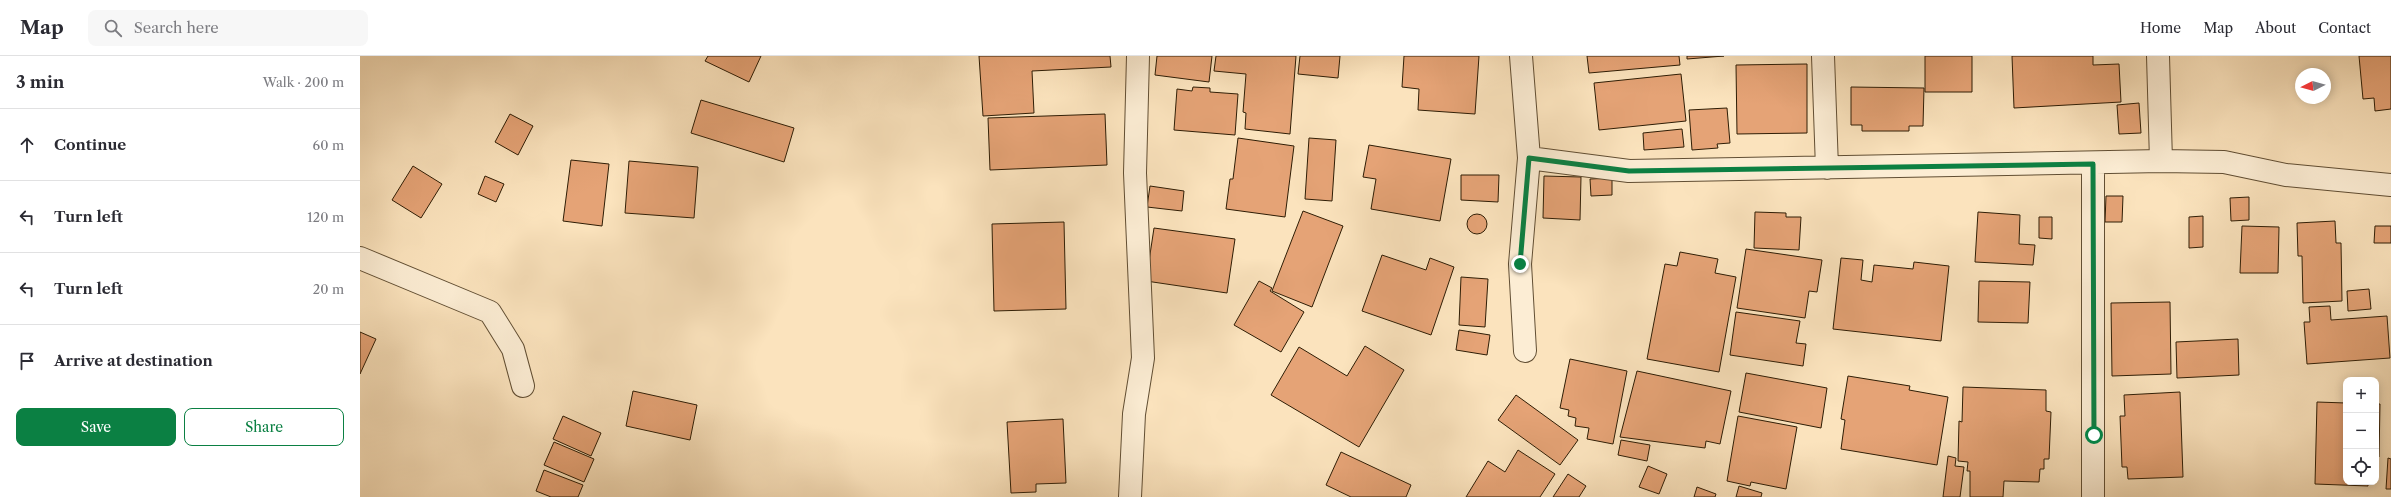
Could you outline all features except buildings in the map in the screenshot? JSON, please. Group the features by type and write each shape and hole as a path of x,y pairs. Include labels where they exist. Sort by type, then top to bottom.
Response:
{"street":[{"path":"1130,497 1134,414 1143,358 1135,173 1138,56"},
{"path":"1521,56 1529,158 1520,264 1525,352"},
{"path":"1823,56 1827,168"},
{"path":"2158,56 2161,161"},
{"path":"1529,158 1629,171 2093,164 2161,161 2224,162 2286,175 2391,185"},
{"path":"2093,164 2093,497"},
{"path":"360,258 490,312 513,348 523,386"}],"route":[{"path":"1520,264 1529,158 1629,171 2093,164 2094,435"}]}
